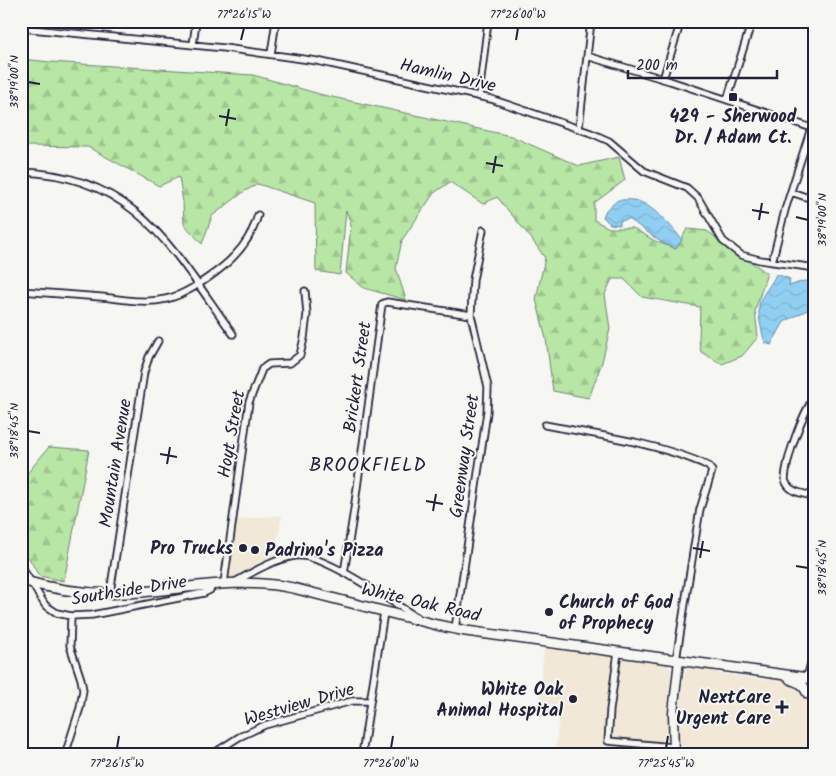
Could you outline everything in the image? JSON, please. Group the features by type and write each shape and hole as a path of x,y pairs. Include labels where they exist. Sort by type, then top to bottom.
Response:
{"main road":[{"name":"White Oak Road","path":"26,582 78,592 110,593 235,582 282,585 437,626 812,679"},
{"path":"771,673 799,682 804,686 808,694 815,688"}],"street":[{"path":"193,45 196,21"},
{"path":"271,54 276,21"},
{"path":"479,95 488,21"},
{"path":"579,128 591,21"},
{"path":"663,79 681,21"},
{"path":"727,100 752,21"},
{"name":"Hamlin Drive","path":"21,28 271,54 317,61 479,95 579,128 609,141 644,171 687,188 698,198 728,247 741,255 772,262 815,268"},
{"path":"587,56 813,128 791,192 772,262"},
{"path":"21,172 52,174 65,177 97,188 126,203 159,233 233,334"},
{"path":"791,192 815,200"},
{"path":"21,291 149,301 168,299 198,284 227,264 235,256 252,231 258,215"},
{"name":"Greenway Street","path":"455,629 488,412 488,387 471,315 473,280 483,230"},
{"name":"Hoyt Street","path":"224,583 249,402 262,369 269,364 290,363 300,355 307,314 305,291"},
{"name":"Brickert Street","path":"344,573 382,304 387,302 471,315"},
{"name":"Mountain Avenue","path":"110,593 144,372 149,357 158,341"},
{"path":"815,396 802,420 790,459 786,480 788,486 794,491 815,496"},
{"path":"545,425 629,440 662,449 702,463 712,471 700,510 678,660 673,704 674,751 608,740 618,652"},
{"path":"235,582 272,564 296,556 315,559 344,573 420,619 437,626"},
{"name":"Southside Drive","path":"21,566 26,582 50,610 71,616 92,615 204,593 210,590 213,584"},
{"path":"362,755 384,612"},
{"path":"65,755 80,708 83,690 70,646 71,616"},
{"path":"812,679 815,652"},
{"name":"Westview Drive","path":"212,755 239,737 265,725 352,701 370,701"}],"shaded area":[{"path":"282,515 277,542 281,558 242,576 230,579 228,577 234,520"},
{"path":"544,648 666,664 670,667 672,671 668,705 668,755 555,755 560,710 539,708"},
{"path":"690,667 711,669 720,674 815,685 815,755 678,755 679,713 685,671"}],"green space":[{"path":"21,59 253,75 323,95 511,136 579,166 619,157 625,180 594,203 594,220 609,228 633,228 655,241 676,249 687,229 707,231 767,273 755,311 758,337 742,356 722,364 701,352 699,341 700,307 642,297 624,279 612,279 605,294 610,329 602,362 589,398 553,391 546,339 536,299 545,258 497,197 483,204 450,182 434,193 402,240 396,268 406,300 364,288 346,273 351,225 346,210 340,275 316,271 315,203 258,184 245,191 212,216 202,244 184,224 179,177 159,186 88,147 25,146 21,166"},
{"path":"49,447 89,450 64,581 39,576 21,544 21,476 25,476"}],"water":[{"path":"618,200 638,201 656,212 682,240 676,249 661,242 629,219 620,221 620,225 610,224 603,217 606,210"},
{"path":"776,274 790,279 789,286 804,281 815,282 815,306 784,322 771,345 765,343 759,306 762,297"}],"place":[{"name":"429 - Sherwood Dr. / Adam Ct.","path":"733,97"},
{"name":"Pro Trucks","path":"243,548"},
{"name":"Padrino's Pizza","path":"255,550"},
{"name":"Church of God of Prophecy","path":"549,612"},
{"name":"White Oak Animal Hospital","path":"573,699"},
{"name":"NextCare Urgent Care","path":"782,707"}],"district":[{"name":"BROOKFIELD","path":"368,464"}]}
